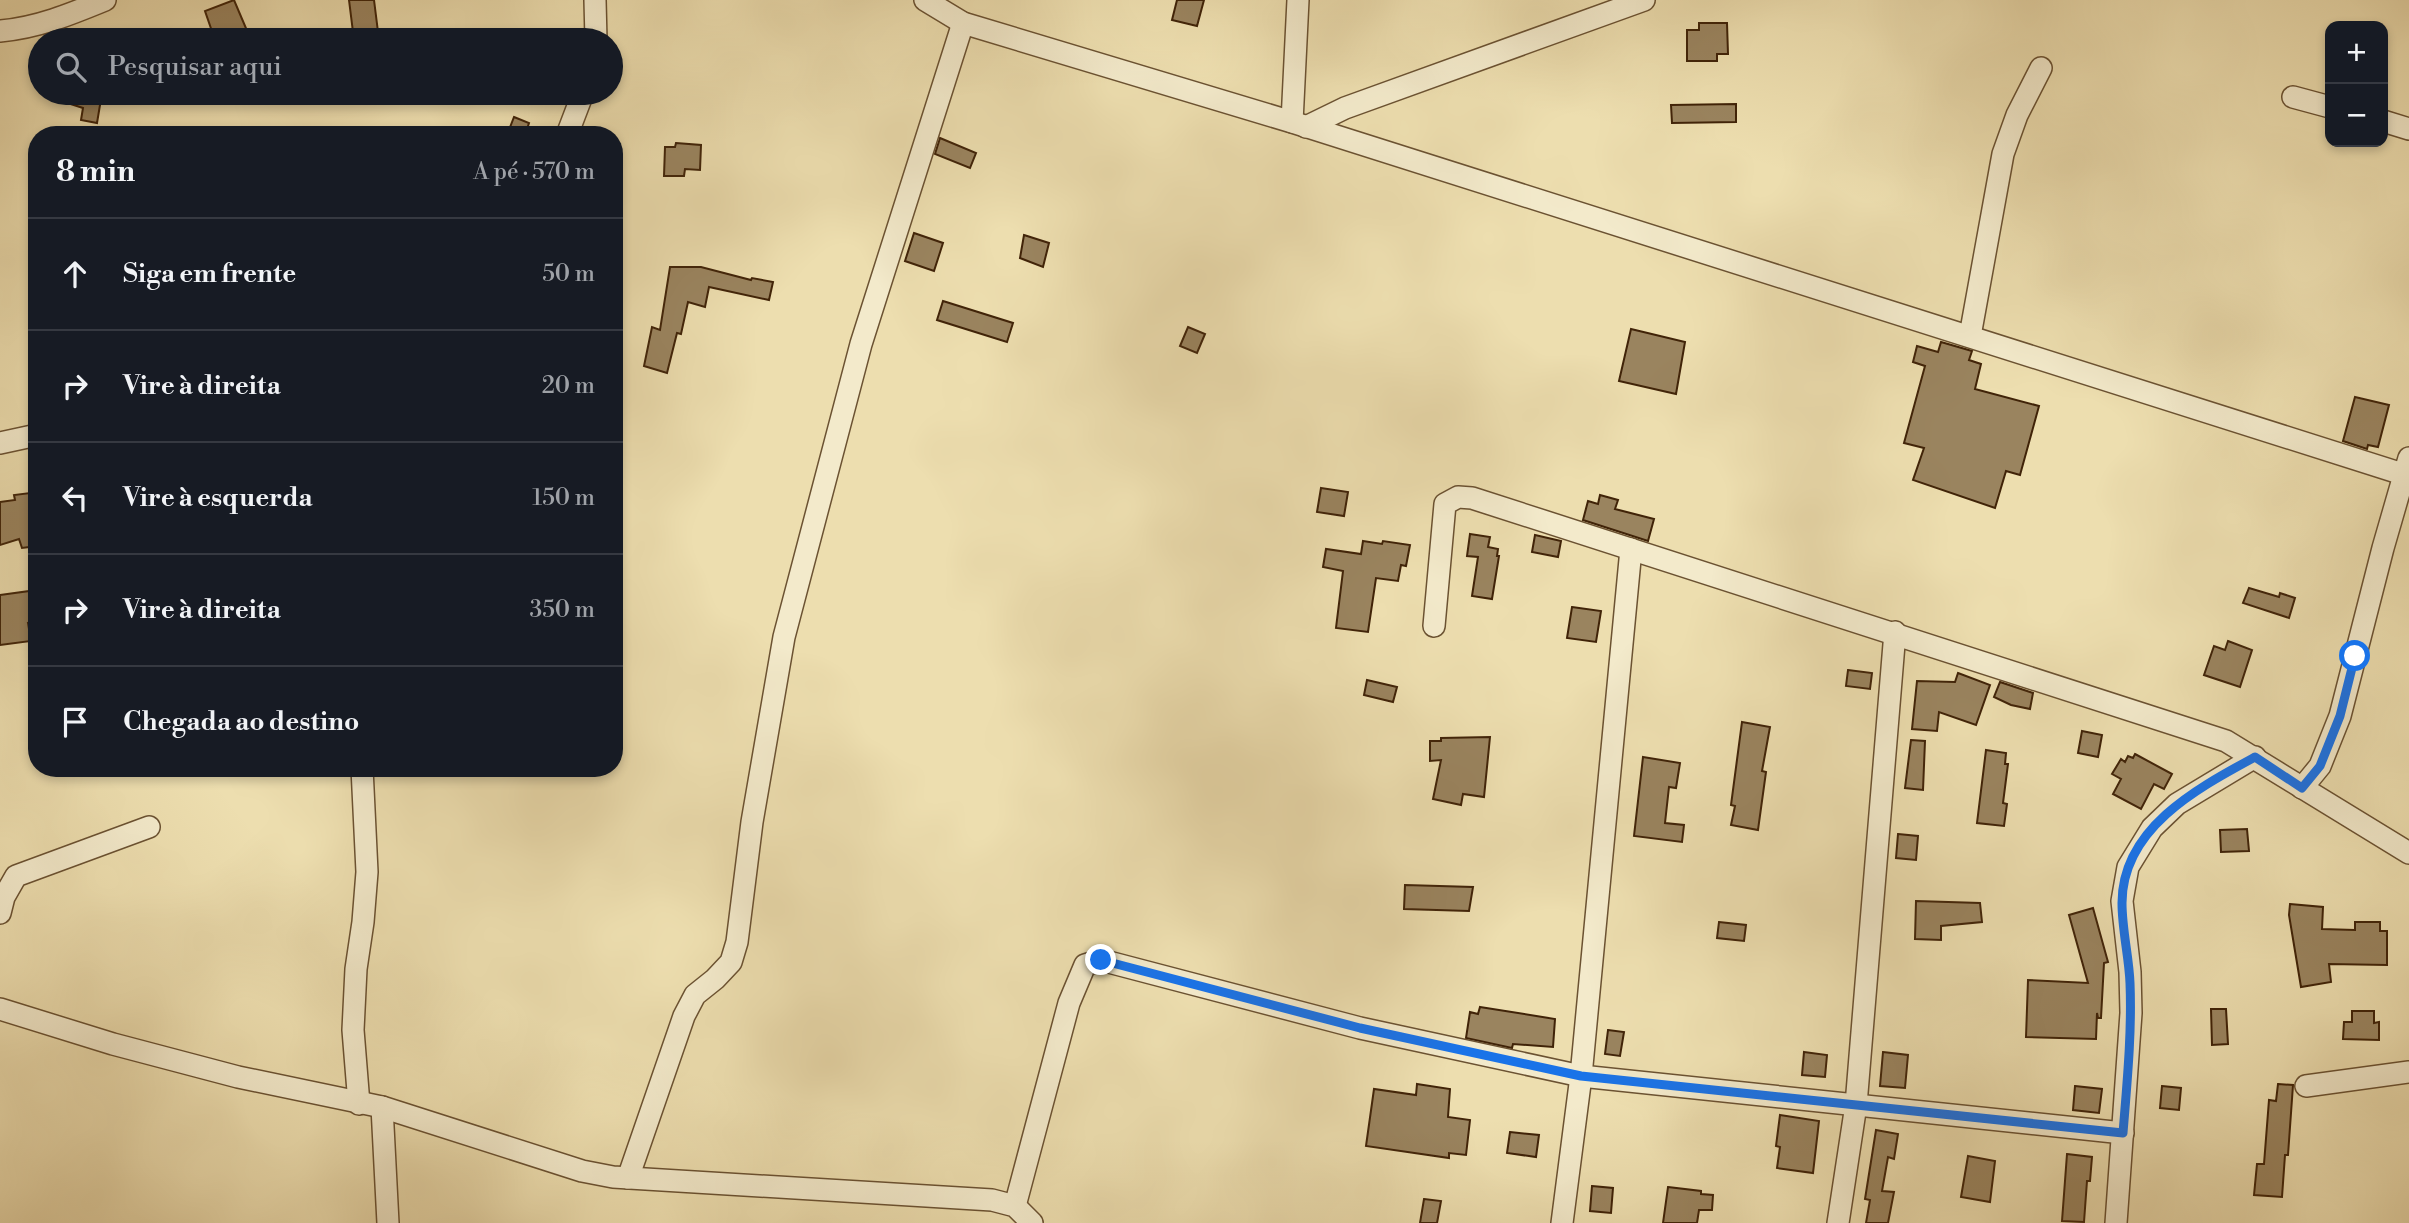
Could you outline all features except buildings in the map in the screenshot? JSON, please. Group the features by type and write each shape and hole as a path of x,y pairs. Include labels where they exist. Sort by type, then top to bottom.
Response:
{"street":[{"path":"0,30 22,29 105,0"},
{"path":"595,0 596,28"},
{"path":"925,0 963,23 1299,124 1970,336 2407,470 2340,716 2320,766 2302,788"},
{"path":"1298,0 1299,124"},
{"path":"1299,124 1644,0"},
{"path":"628,1178 684,1016 695,995 731,962 737,942 752,822 784,637 861,344 963,23"},
{"path":"1970,336 2003,153 2017,115 2041,68"},
{"path":"2293,97 2325,106"},
{"path":"570,126 578,105"},
{"path":"2388,123 2409,129"},
{"path":"0,443 28,437"},
{"path":"1434,626 1445,504 1458,497 1472,498 2227,741 2409,853"},
{"path":"1562,1223 1581,1076 1630,549"},
{"path":"1838,1223 1856,1105 1895,632"},
{"path":"2116,1223 2131,1013 2130,972 2122,901 2128,867 2152,828 2177,804 2255,757"},
{"path":"359,1104 353,1030 366,872 362,777"},
{"path":"0,913 4,897 16,876 149,827"},
{"path":"1015,1206 1069,1003 1085,965 1101,960 1360,1028 1581,1076 2123,1133"},
{"path":"0,1009 113,1044 238,1077 382,1107 582,1171 628,1178 992,1200 1015,1206 1032,1223"},
{"path":"2306,1086 2409,1072"},
{"path":"382,1107 388,1223"}],"route":[{"path":"1101,960 1360,1028 1581,1076 2123,1133 2131,1013 2130,972 2122,901 2128,867 2152,828 2177,804 2255,757 2302,788 2320,766 2340,716 2355,656"}]}
